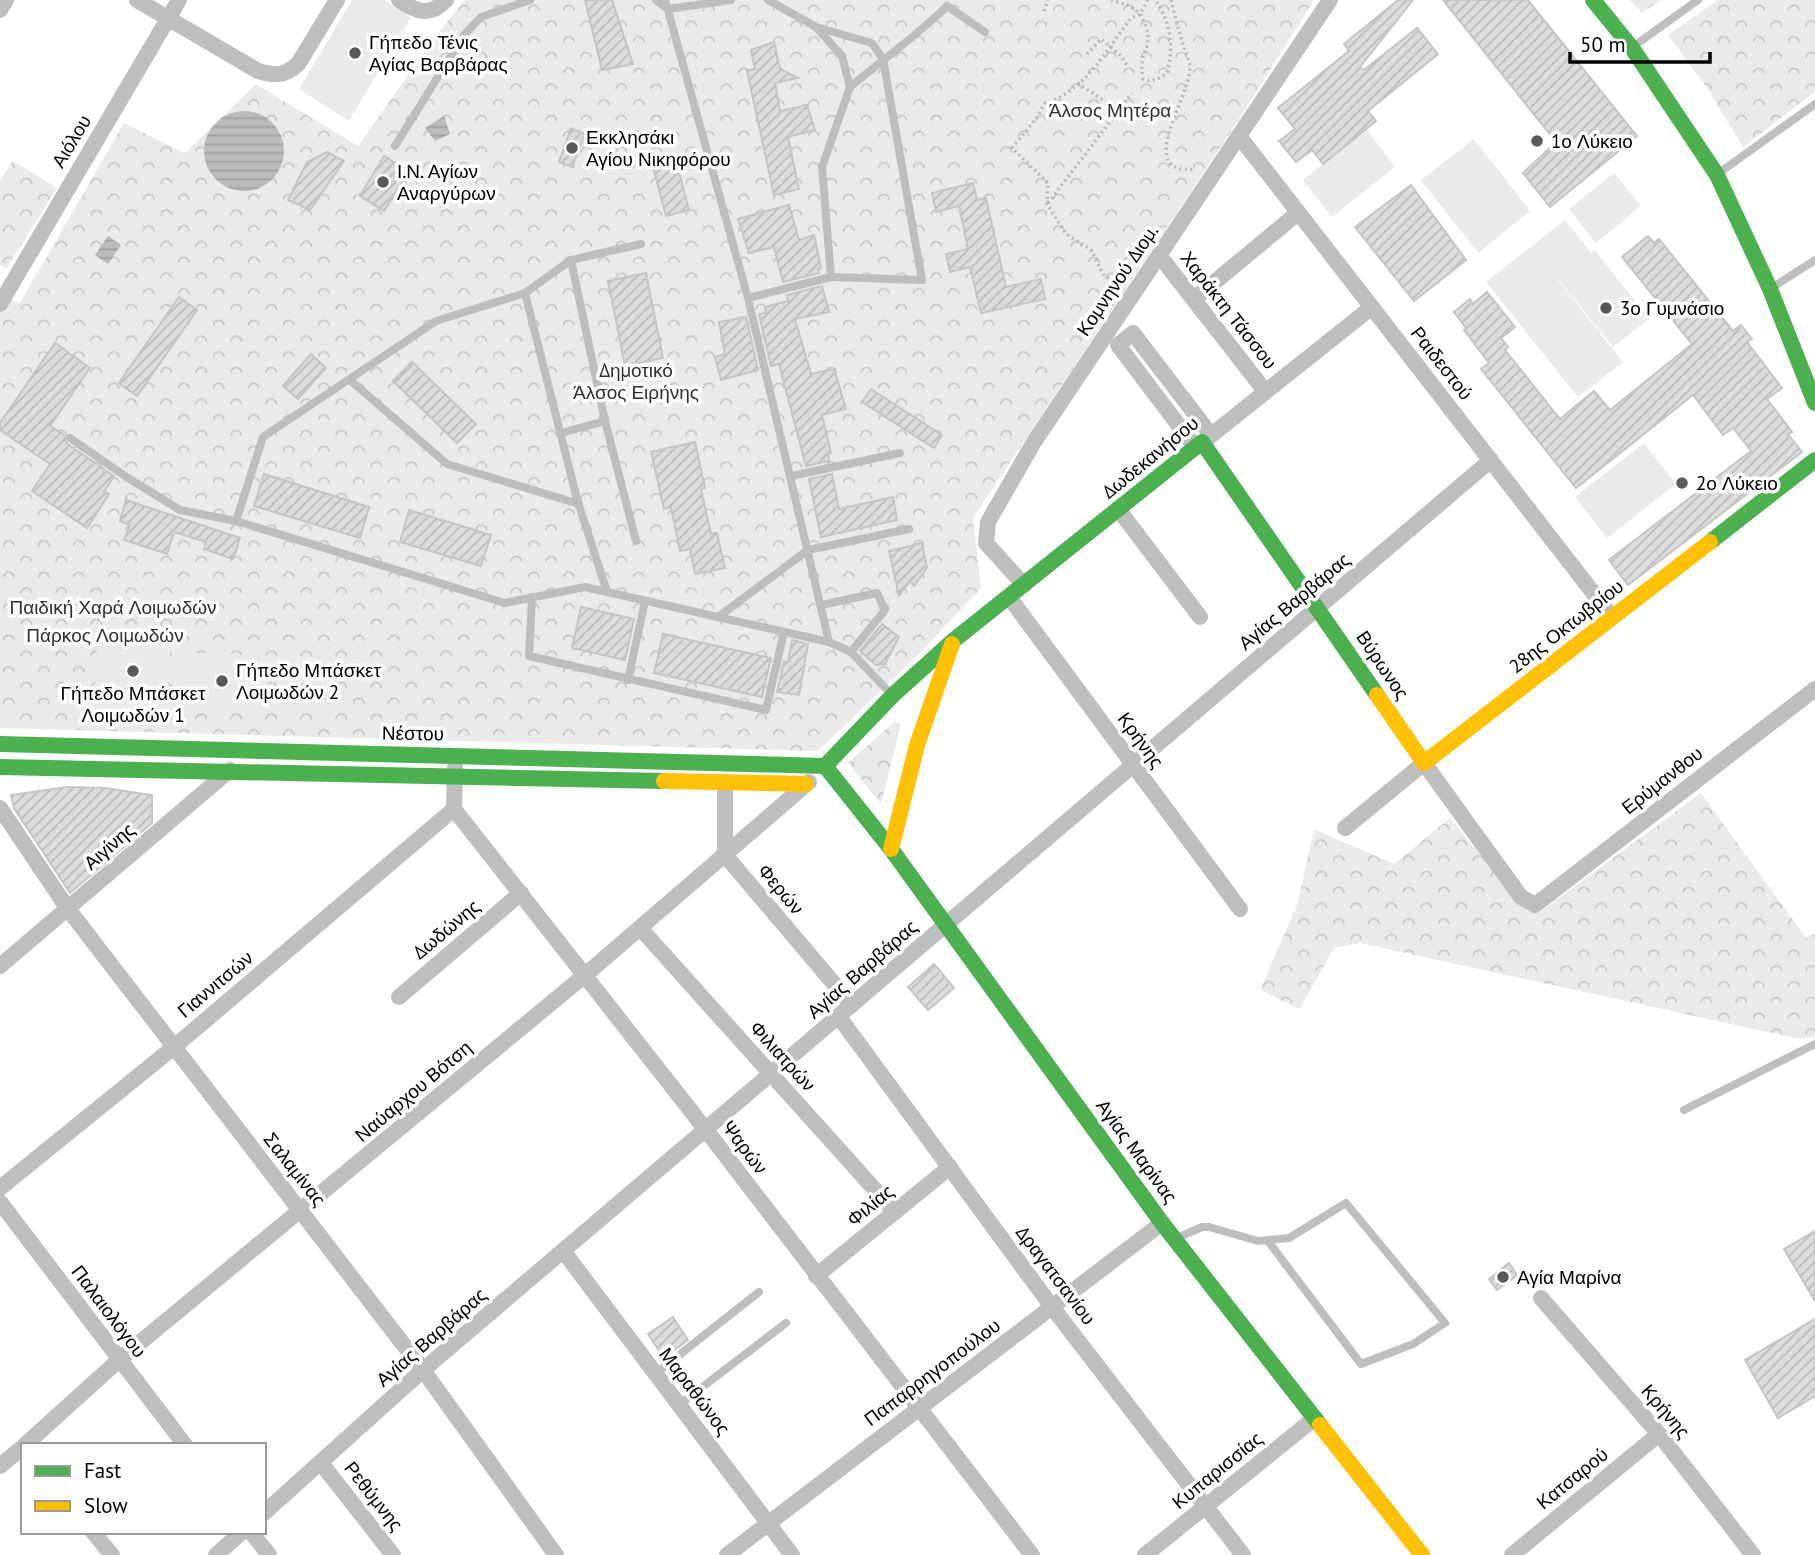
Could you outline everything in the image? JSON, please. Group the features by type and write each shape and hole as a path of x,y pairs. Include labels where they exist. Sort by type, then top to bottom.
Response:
{"street":[{"path":"0,10 6,0"},
{"path":"137,0 269,75 280,75 298,64 337,0"},
{"name":"Αιόλου","path":"0,304 6,279 179,0"},
{"path":"399,0 411,9 424,12 432,11 446,0"},
{"name":"Κομνηνού Διομ.","path":"1024,585 986,542 988,522 1034,442 1330,0"},
{"path":"1593,0 1632,48 1717,175 1770,289 1815,403"},
{"name":"Ραιδεστού","path":"1239,136 1612,617"},
{"path":"1194,299 1298,213"},
{"name":"Χαράκτη Τάσσου","path":"1159,255 1265,391"},
{"name":"Δωδεκανήσου","path":"825,766 893,695 954,640 1372,307"},
{"name":"Βύρωνος","path":"1113,323 1125,339 1118,345 1203,441 1424,763 1521,897 1535,905"},
{"name":"Αγίας Βαρβάρας","path":"266,1511 423,1370 1491,460"},
{"name":"28ης Οκτωβρίου","path":"1345,828 1424,763 1815,460"},
{"path":"1118,509 1200,617"},
{"name":"Κρήνης","path":"1009,597 1240,909"},
{"path":"891,849 913,754 954,640"},
{"name":"Ερύμανθου","path":"1535,905 1815,689"},
{"name":"Νέστου","path":"0,744 825,766"},
{"path":"230,751 230,770"},
{"path":"454,809 456,755"},
{"name":"Αγίας Μαρίνας","path":"825,766 891,849 1162,1223 1422,1555"},
{"name":"Ναύαρχου Βότση","path":"27,1443 120,1359 584,976 825,766"},
{"path":"0,767 806,784"},
{"name":"Αιγίνης","path":"0,966 230,770"},
{"path":"724,855 725,782"},
{"name":"Σαλαμίνας","path":"0,808 68,909 423,1370 556,1555"},
{"name":"Ψαρών","path":"454,809 706,1130 1032,1555"},
{"name":"Γιαννιτσών","path":"0,1188 174,1046 454,809"},
{"name":"Φερών","path":"724,855 852,1005"},
{"name":"Δωδώνης","path":"398,997 522,893"},
{"name":"Φιλιατρών","path":"640,928 895,1212"},
{"name":"Δραγατσανίου","path":"839,1017 1052,1307 1243,1555"},
{"name":"Φιλίας","path":"816,1276 950,1167"},
{"name":"Παλαιολόγου","path":"0,1202 183,1443"},
{"name":"Παπαρρηγοπούλου","path":"727,1555 1162,1223"},
{"name":"Μαραθώνος","path":"564,1252 792,1555"},
{"name":"Κρήνης","path":"1541,1298 1659,1434 1753,1555"},
{"name":"Κυπαρισσίας","path":"1145,1555 1315,1418"},
{"name":"Κατσαρού","path":"1512,1555 1659,1434"},
{"name":"Ναύαρχου Βότση","path":"0,1466 21,1449"},
{"name":"Ρεθύμνης","path":"321,1463 393,1555"},
{"path":"95,1534 112,1555"},
{"path":"216,1555 240,1534"},
{"path":"253,1534 269,1555"}],"lane":[{"path":"395,146 464,36 481,17 530,0"},
{"path":"656,0 668,9 731,0"},
{"path":"665,0 748,298 829,642"},
{"path":"748,298 831,277 922,281 883,59 872,43 816,27 768,0"},
{"path":"1632,48 1698,0"},
{"path":"831,277 822,167 850,87 927,27 948,3 985,32"},
{"path":"816,27 842,56 850,87"},
{"path":"1717,175 1815,104"},
{"path":"236,522 263,437 436,321 524,293 571,260 641,244"},
{"path":"571,260 605,421 636,541"},
{"path":"1770,289 1815,260"},
{"path":"524,293 579,504 607,592"},
{"path":"350,380 447,464 579,504"},
{"path":"561,433 605,421"},
{"path":"70,438 128,478 180,509 236,522 506,603 585,587 829,642 851,652 893,695"},
{"path":"791,476 900,453"},
{"path":"718,617 808,550 909,529"},
{"path":"821,606 877,593 886,610 851,652"},
{"path":"532,597 529,656 766,710 784,632"},
{"path":"628,680 645,601"},
{"path":"1684,1110 1815,1044"},
{"path":"1175,1239 1202,1227 1268,1241 1289,1238 1346,1203 1444,1323 1413,1344 1361,1364 1268,1241"},
{"path":"655,1374 759,1292"},
{"path":"679,1405 786,1323"}],"path":[{"path":"1044,11 1048,0"},
{"path":"1111,0 1130,6 1139,14 1149,35 1148,47 1142,57 1143,79 1149,81 1167,73 1172,42 1164,13 1155,0"},
{"path":"1133,293 1104,276 1091,250 1066,234 1047,204 1048,183 1012,148 1045,103 1060,98 1092,71 1130,19 1139,14 1148,0"},
{"path":"1171,0 1190,65 1180,106 1164,149 1166,158 1172,166 1184,171 1218,167"},
{"path":"1087,54 1101,39 1111,46 1128,66"},
{"path":"1078,83 1119,111"},
{"path":"1047,204 1132,93"}],"green space":[{"name":"Γήπεδο Τένις Αγίας Βαρβάρας","path":"352,0 384,0 411,17 349,121 299,89"},
{"name":"Δημοτικό Άλσος Ειρήνης","path":"465,0 1314,0 1236,124 973,518 981,588 920,653 818,751 0,728 0,297 20,303 124,123 185,153 256,84 358,146 434,38"},
{"path":"1630,0 1661,0 1642,13"},
{"path":"1718,0 1815,0 1815,92 1743,147 1707,88 1668,35"},
{"path":"1367,130 1395,167 1332,217 1303,180"},
{"path":"1474,139 1530,211 1478,253 1421,180"},
{"path":"13,161 57,188 6,269 0,265 0,180"},
{"path":"1614,173 1641,206 1596,243 1569,209"},
{"path":"1565,220 1591,253 1595,250 1649,319 1613,347 1558,280 1623,362 1578,397 1486,282"},
{"path":"1644,443 1676,484 1607,538 1575,497"},
{"name":"Γήπεδο Μπάσκετ Λοιμωδών 1","path":"97,646 170,649 168,696 95,693"},
{"name":"Γήπεδο Μπάσκετ Λοιμωδών 2","path":"178,652 269,656 266,710 176,707"},
{"path":"894,722 901,724 881,804 848,763"},
{"path":"1701,793 1806,938 1815,934 1815,1036 1800,1039 1360,943 1334,948 1300,1009 1260,990 1297,905 1314,829 1394,864 1450,818 1527,911 1540,912"}],"shaded area":[{"path":"244,111 259,114 272,123 281,136 284,151 281,166 272,179 259,188 244,191 229,188 216,179 207,166 204,151 207,136 216,123 229,114"},
{"path":"444,116 450,134 435,141 425,128"},
{"path":"108,236 121,245 108,264 95,255"}],"building":[{"path":"585,0 612,0 633,64 602,70"},
{"path":"1398,0 1413,0 1360,67 1364,70 1417,28 1438,54 1368,111 1376,121 1323,164 1312,150 1296,162 1279,141 1295,129 1278,108 1349,51 1344,44"},
{"path":"1443,0 1528,0 1637,136 1550,207 1523,173 1556,142"},
{"path":"774,42 780,69 798,78 775,83 780,111 807,105 815,130 788,137 799,189 774,195 747,71 755,69 751,50"},
{"name":"Εκκλησάκι Αγίου Νικηφόρου","path":"571,128 585,134 572,167 559,162"},
{"path":"327,152 344,161 310,210 288,200 307,162"},
{"path":"384,156 409,171 384,211 360,196"},
{"path":"676,161 689,210 666,216 653,167"},
{"path":"973,183 977,200 986,198 1006,287 1041,279 1045,299 981,313 970,267 950,272 946,254 968,249 959,206 936,212 932,193"},
{"path":"1411,185 1466,260 1414,301 1355,227"},
{"path":"789,205 799,240 814,235 821,268 818,269 819,273 783,282 774,247 749,253 738,219"},
{"path":"1648,236 1654,243 1659,239 1733,331 1741,325 1752,339 1747,342 1782,388 1767,399 1792,432 1788,434 1802,452 1628,585 1609,560 1751,451 1733,428 1723,435 1693,395 1576,488 1481,369 1489,363 1454,312 1470,299 1473,304 1487,292 1515,327 1501,338 1508,347 1505,350 1560,419 1594,391 1610,410 1692,344 1622,257"},
{"path":"646,273 663,358 625,366 608,281"},
{"path":"822,286 829,312 795,319 811,374 834,369 846,409 822,415 831,453 828,454 829,461 806,466 779,364 771,366 759,314 766,313 765,307 788,301 787,295"},
{"path":"179,297 197,310 137,396 119,383"},
{"path":"746,317 758,370 721,380 715,357 725,354 719,322"},
{"path":"55,343 90,368 50,426 64,435 66,443 114,476 104,492 109,494 87,528 32,491 50,464 0,430 0,423"},
{"path":"311,354 326,368 298,399 283,386"},
{"path":"412,362 476,424 457,443 393,381"},
{"path":"871,389 942,435 934,448 862,402"},
{"path":"695,442 705,488 701,489 711,534 717,533 725,568 695,574 690,549 680,551 671,507 664,509 651,452"},
{"path":"264,474 369,507 360,538 254,506"},
{"path":"832,474 839,509 893,497 897,520 821,537 809,479"},
{"path":"126,500 240,538 233,559 204,549 206,542 174,532 167,554 124,540 130,525 120,521"},
{"path":"409,510 491,535 481,566 400,542"},
{"path":"922,543 927,568 914,586 910,581 899,596 889,551"},
{"path":"581,607 634,619 625,660 572,648"},
{"path":"882,624 899,637 885,664 876,665 860,651"},
{"path":"663,634 771,658 762,697 654,673"},
{"path":"792,640 808,644 799,695 777,692 784,661 788,662"},
{"path":"67,787 105,788 152,795 152,823 70,893 14,808 11,795"},
{"path":"934,964 954,988 928,1010 908,987"},
{"path":"1815,1231 1815,1301 1784,1249"},
{"name":"Αγία Μαρίνα","path":"1509,1263 1517,1275 1497,1290 1489,1279"},
{"path":"673,1317 688,1340 664,1358 648,1334"},
{"path":"1815,1319 1815,1396 1778,1418 1745,1360"}],"traffic: fast":[{"path":"1593,0 1632,48 1717,175 1770,289 1815,403"},
{"path":"825,766 893,695 954,640 1202,442 1377,695"},
{"path":"1710,542 1815,460"},
{"path":"0,744 825,766"},
{"path":"825,766 891,849 1162,1223 1320,1425"},
{"path":"0,767 664,781"}],"traffic: slow":[{"path":"1377,695 1424,763 1710,542"},
{"path":"891,849 917,745 952,644"},
{"path":"664,781 806,784"},
{"path":"1320,1425 1422,1555"}],"place":[{"name":"Γήπεδο Τένις Αγίας Βαρβάρας","path":"355,53"},
{"name":"1ο Λύκειο","path":"1537,141"},
{"name":"Εκκλησάκι Αγίου Νικηφόρου","path":"572,148"},
{"name":"Ι.Ν. Αγίων Αναργύρων","path":"383,182"},
{"name":"3ο Γυμνάσιο","path":"1606,308"},
{"name":"2ο Λύκειο","path":"1682,483"},
{"name":"Γήπεδο Μπάσκετ Λοιμωδών 1","path":"133,671"},
{"name":"Γήπεδο Μπάσκετ Λοιμωδών 2","path":"222,681"},
{"name":"Αγία Μαρίνα","path":"1503,1277"}],"park label":[{"name":"Άλσος Μητέρα","path":"1110,110"},
{"name":"Παιδική Χαρά Λοιμωδών","path":"113,607"},
{"name":"Πάρκος Λοιμωδών","path":"105,635"}]}
